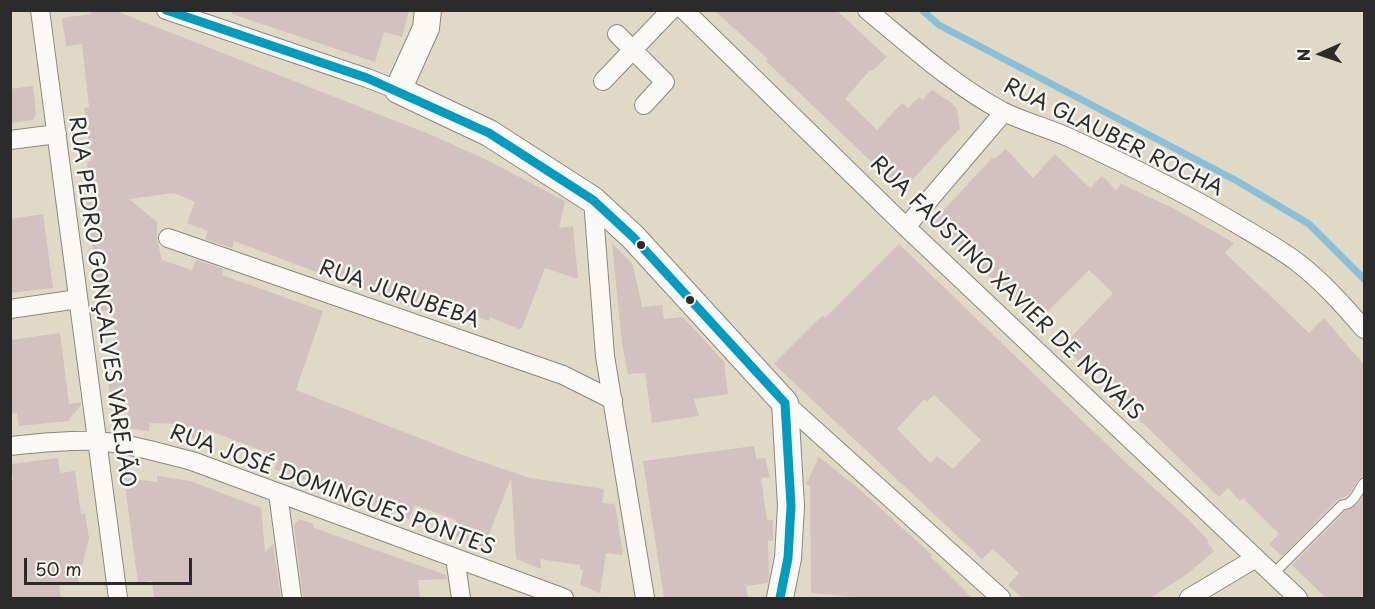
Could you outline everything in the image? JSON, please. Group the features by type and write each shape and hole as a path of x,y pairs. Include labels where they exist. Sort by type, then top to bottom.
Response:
{"street":[{"name":"RUA PEDRO GONÇALVES VAREJÃO","path":"40,10 118,598"},
{"path":"166,10 398,90 489,133 593,200 633,237 785,403 1001,598"},
{"path":"398,90 426,28 428,10"},
{"path":"603,81 671,10"},
{"name":"RUA FAUSTINO XAVIER DE NOVAIS","path":"684,10 906,227 1298,598"},
{"name":"RUA GLAUBER ROCHA","path":"867,10 956,83 1004,112 1129,165 1274,245 1299,264 1365,329"},
{"path":"617,34 664,82 644,105"},
{"path":"906,227 1004,112"},
{"path":"10,140 57,134"},
{"path":"593,200 605,356 645,598"},
{"name":"RUA JURUBEBA","path":"168,238 563,375 613,400"},
{"path":"10,309 78,299"},
{"path":"780,598 788,558 791,506 785,403"},
{"name":"RUA JOSÉ DOMINGUES PONTES","path":"10,446 54,441 97,441 141,448 192,461 564,598"},
{"path":"278,493 292,598"},
{"path":"455,558 460,598"},
{"path":"1189,598 1256,558"}],"lane":[{"path":"1272,575 1342,506 1348,505 1359,494 1360,488 1365,483"}],"building":[{"path":"90,10 113,10 434,136 487,160 565,201 559,228 573,226 578,279 545,268 522,328 519,329 490,317 489,321 426,297 421,311 234,241 232,248 205,239 208,231 187,223 195,202 174,193 129,199 157,222 157,240 162,260 192,270 196,260 224,269 222,275 323,311 296,390 468,457 530,478 604,489 602,503 615,504 623,555 606,553 600,593 580,585 583,570 580,569 580,565 540,559 541,569 516,559 511,478 484,547 450,535 456,520 415,505 409,519 274,469 279,457 205,429 203,442 184,435 183,424 150,423 149,431 127,428 128,400 110,399 108,378 121,378 112,310 101,311 83,178 89,178 87,162 91,161 84,108 89,107 82,44 66,46 62,18 91,14"},
{"path":"232,10 409,10 402,37 384,32 375,62 232,14"},
{"path":"714,10 836,10 887,57 872,71 870,70 845,99 877,130 902,103 908,108 919,97 922,100 932,90 957,109 960,128 902,191 766,61 768,59"},
{"path":"33,86 36,114 33,120 10,123 10,89"},
{"path":"1006,149 1033,178 1055,154 1090,188 1102,176 1116,190 1121,184 1173,208 1234,243 1225,253 1309,333 1324,318 1365,366 1365,476 1359,479 1348,495 1337,500 1282,556 1269,544 1279,534 1243,498 1240,501 1228,488 1219,497 1111,392 1118,385 1093,361 1087,368 1063,346 1113,293 1089,270 1038,321 932,223 992,158 994,159"},
{"path":"43,214 53,288 10,293 10,219"},
{"path":"612,243 633,265 642,307 662,305 664,319 683,317 724,362 728,394 694,399 699,416 652,423 645,373 628,374 622,344"},
{"path":"899,244 1125,462 1189,520 1209,541 1207,542 1214,551 1187,574 1150,598 1022,598 1008,585 1019,573 993,549 982,559 774,364 823,315 825,318","holes":["934,395 981,440 953,469 937,456 930,463 897,429 924,399 927,402"]},
{"path":"60,333 69,404 81,402 81,405 68,421 19,426 17,413 10,414 10,340"},
{"path":"754,446 756,459 765,458 770,477 761,478 767,520 773,520 773,541 768,541 768,583 746,586 748,598 664,598 643,461"},
{"path":"819,457 858,488 932,555 931,557 972,598 864,598 811,593 810,486 806,484"},
{"path":"58,458 60,473 75,471 81,514 85,514 89,538 78,582 59,585 61,598 10,598 10,480 13,480 11,464"},
{"path":"157,476 190,481 261,508 265,552 273,544 281,598 154,598 152,581 138,583 124,478 157,482"},
{"path":"1365,494 1365,598 1326,598 1292,565 1345,511 1357,505"},
{"path":"299,519 313,524 314,528 446,575 447,579 418,580 420,598 303,598 294,525"}],"waterway":[{"path":"922,10 939,25 1237,181 1309,224 1364,279"}],"transit line":[{"path":"166,10 367,78 489,133 593,200 633,237 785,403 791,506 788,558 780,598"}]}
